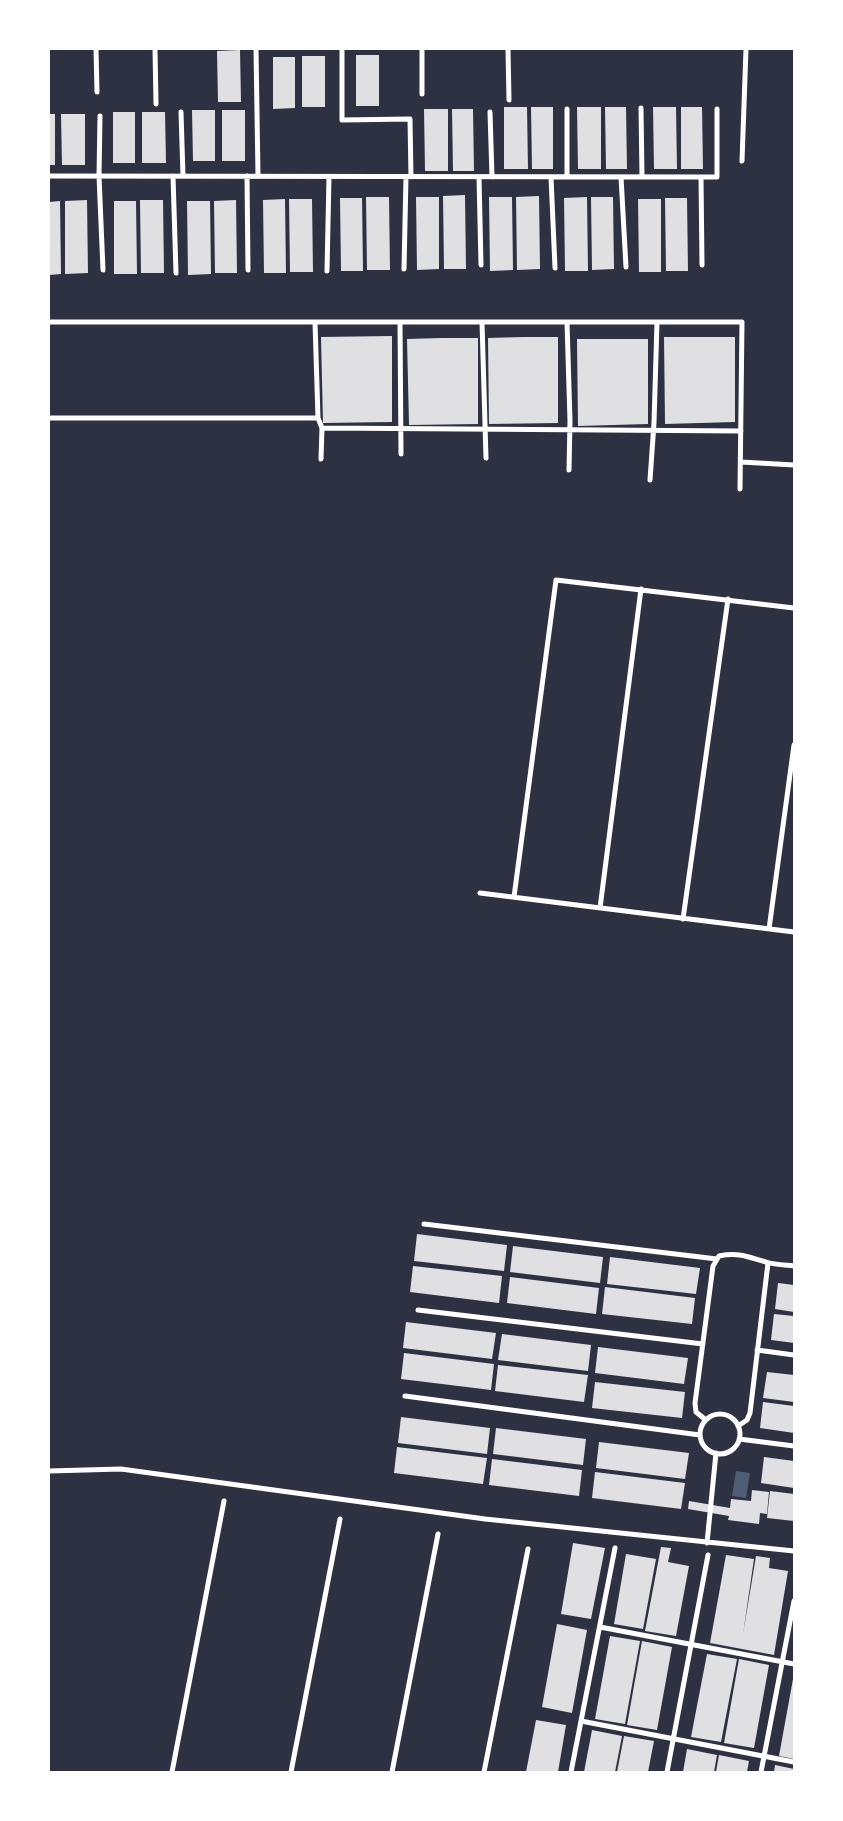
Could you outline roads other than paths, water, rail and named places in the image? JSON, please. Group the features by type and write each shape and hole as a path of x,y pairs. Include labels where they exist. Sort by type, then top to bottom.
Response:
{"street":[{"path":"96,49 97,92"},
{"path":"156,49 156,104"},
{"path":"256,49 258,176"},
{"path":"342,49 342,120 410,119 404,269"},
{"path":"422,49 422,94"},
{"path":"508,49 509,100"},
{"path":"742,161 746,49"},
{"path":"641,108 642,177"},
{"path":"567,109 567,177"},
{"path":"49,176 717,177 717,109"},
{"path":"181,112 183,176"},
{"path":"490,112 492,177"},
{"path":"100,116 99,176 103,270"},
{"path":"173,176 176,273"},
{"path":"247,176 248,270"},
{"path":"327,271 329,177"},
{"path":"479,177 481,265"},
{"path":"551,177 555,268"},
{"path":"622,177 626,267"},
{"path":"701,177 702,265"},
{"path":"49,322 742,322 740,489"},
{"path":"315,322 318,418 322,428 321,459"},
{"path":"400,322 401,454"},
{"path":"482,322 486,458"},
{"path":"567,322 570,430 569,470"},
{"path":"650,480 654,430 657,322"},
{"path":"49,418 318,418"},
{"path":"322,428 741,431"},
{"path":"740,462 794,465"},
{"path":"514,897 556,580 794,608"},
{"path":"600,908 641,589"},
{"path":"683,919 728,599"},
{"path":"769,929 794,745"},
{"path":"480,893 794,932"},
{"path":"424,1224 717,1260"},
{"path":"706,1420 696,1412 695,1403 713,1266 720,1256 730,1254 747,1255 768,1262 794,1266"},
{"path":"738,1426 747,1420 750,1413 768,1262"},
{"path":"418,1310 703,1344"},
{"path":"758,1350 794,1355"},
{"path":"405,1396 700,1435"},
{"path":"724,1414 735,1421 738,1426 739,1439 732,1450 726,1453 716,1453 707,1449 700,1435 702,1425 706,1420 711,1416 724,1414"},
{"path":"739,1439 794,1446"},
{"path":"707,1542 716,1453"},
{"path":"49,1471 121,1470 485,1519 794,1551"},
{"path":"172,1772 224,1501"},
{"path":"291,1772 340,1519"},
{"path":"392,1772 438,1534"},
{"path":"572,1772 615,1548"},
{"path":"484,1772 528,1549"},
{"path":"667,1772 708,1555"},
{"path":"761,1772 794,1601"},
{"path":"600,1627 794,1664"},
{"path":"581,1721 794,1762"}],"water":[{"path":"736,1471 750,1473 746,1498 732,1496"}]}
